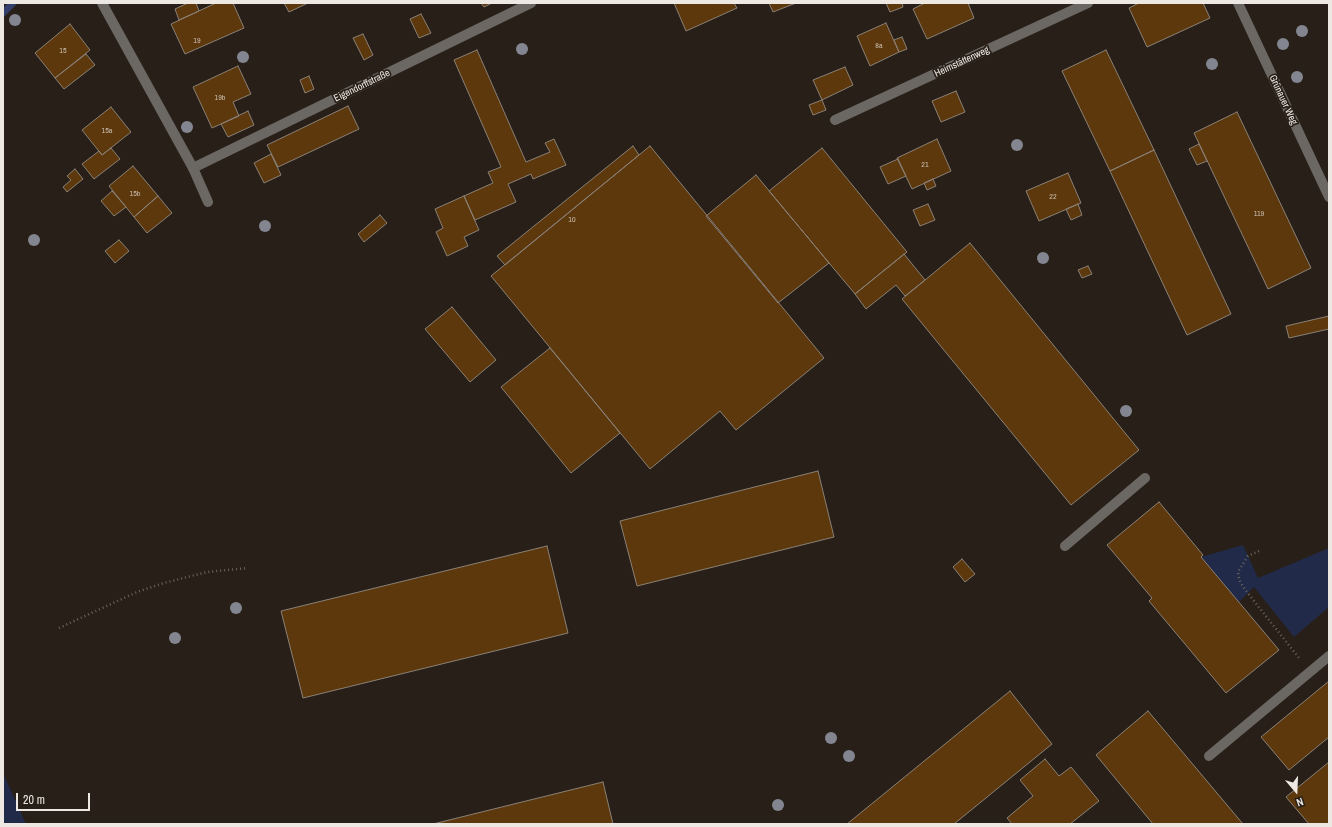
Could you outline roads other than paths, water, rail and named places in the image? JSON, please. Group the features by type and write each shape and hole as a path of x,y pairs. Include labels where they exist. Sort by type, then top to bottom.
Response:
{"street":[{"path":"102,3 193,168 208,202"},
{"name":"Eigendorffstraße","path":"193,168 531,3"},
{"name":"Heimstättenweg","path":"835,120 1088,3"},
{"name":"Grünauer Weg","path":"1238,3 1329,197"},
{"path":"1065,546 1145,478"},
{"path":"1209,756 1309,671 1329,656"}],"waterway":[{"path":"3,13 13,3"}]}
